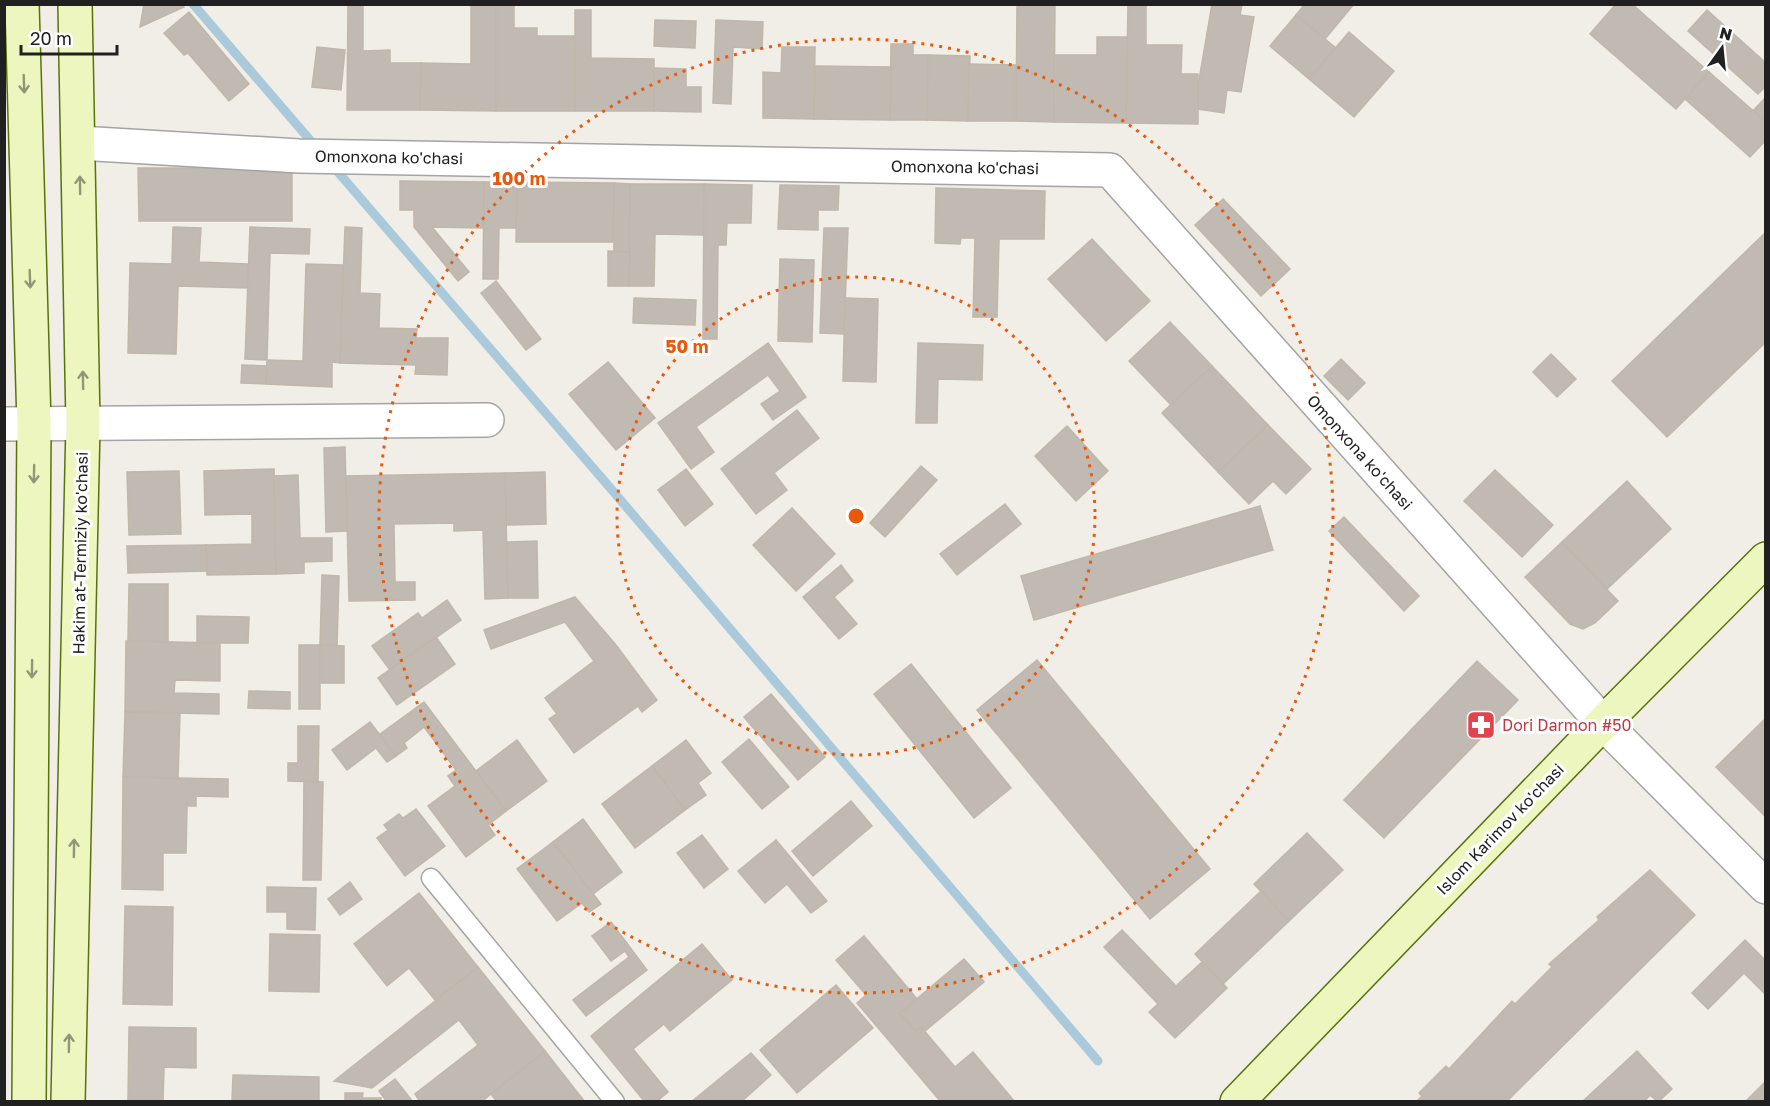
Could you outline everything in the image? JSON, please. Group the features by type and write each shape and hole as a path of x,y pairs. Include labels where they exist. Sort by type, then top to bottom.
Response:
{"main road":[{"path":"22,4 19,424 29,1101"},
{"name":"Hakim at-Termiziy ko'chasi","path":"68,1101 83,424 75,4"},
{"name":"Islom Karimov ko'chasi","path":"1238,1101 1602,723 1766,559"}],"street":[{"name":"Omonxona ko'chasi","path":"79,143 298,156 1110,170 1602,723 1766,887"},
{"path":"19,424 487,420"}],"lane":[{"path":"431,878 615,1101"}],"building":[{"path":"144,4 182,4 184,7 140,27"},
{"path":"348,4 363,4 363,51 390,50 390,63 421,63 420,110 347,110"},
{"path":"471,4 496,4 496,111 420,110 421,63 471,64"},
{"path":"496,4 514,4 514,28 537,28 537,36 574,36 575,111 496,111"},
{"path":"1017,4 1055,4 1054,122 1016,121"},
{"path":"1128,4 1146,4 1146,45 1182,45 1181,74 1198,74 1198,124 1126,123"},
{"path":"1212,4 1242,4 1240,15 1254,17 1241,92 1227,90 1224,113 1198,109 1198,86"},
{"path":"1305,4 1354,4 1325,39 1296,15"},
{"path":"1616,4 1632,4 1709,72 1676,109 1590,34"},
{"path":"575,10 591,10 591,58 654,59 654,111 575,111"},
{"path":"1707,10 1766,63 1766,86 1758,94 1688,31"},
{"path":"189,12 249,84 229,101 188,53 184,55 164,33"},
{"path":"1296,15 1336,48 1309,79 1270,46"},
{"path":"655,20 696,21 695,48 654,46"},
{"path":"716,20 763,22 762,49 733,47 731,104 713,103"},
{"path":"1349,32 1394,71 1354,117 1309,79"},
{"path":"1097,37 1127,37 1126,123 1054,122 1054,55 1097,55"},
{"path":"891,44 913,44 913,55 928,55 927,120 890,120"},
{"path":"317,47 345,50 341,90 312,87"},
{"path":"782,47 815,47 814,119 763,118 763,72 781,73"},
{"path":"928,55 970,56 968,121 927,120"},
{"path":"969,64 1016,65 1016,121 968,121"},
{"path":"815,66 891,67 890,120 814,119"},
{"path":"654,68 686,69 686,87 701,87 701,112 654,111"},
{"path":"1709,72 1766,122 1766,140 1750,157 1685,99"},
{"path":"1766,97 1766,122 1753,111"},
{"path":"138,168 292,168 292,221 139,221"},
{"path":"400,181 484,182 483,228 432,227 469,272 458,281 414,227 414,210 400,210"},
{"path":"484,182 517,182 516,228 499,228 498,279 483,279"},
{"path":"517,182 614,183 613,242 516,242"},
{"path":"614,183 630,184 630,252 614,252"},
{"path":"630,184 704,184 703,235 655,234 654,286 629,286"},
{"path":"704,184 752,185 751,223 727,223 726,245 718,245 717,339 703,339"},
{"path":"780,185 839,186 838,210 818,210 818,230 778,229"},
{"path":"936,188 1045,191 1044,239 999,239 997,317 973,317 975,238 961,238 960,244 935,243"},
{"path":"1223,199 1290,269 1261,296 1195,225"},
{"path":"173,227 201,228 199,262 248,264 248,288 178,286 176,354 128,353 130,263 172,264"},
{"path":"250,227 310,229 309,254 270,253 267,360 245,359"},
{"path":"345,227 362,228 360,293 380,294 379,328 417,329 416,338 448,338 447,375 415,374 416,365 340,363"},
{"path":"824,228 848,228 844,334 820,333"},
{"path":"1766,232 1766,342 1667,437 1612,381"},
{"path":"1092,239 1150,301 1106,341 1048,279"},
{"path":"608,251 630,252 629,286 608,286"},
{"path":"780,259 814,260 812,342 778,341"},
{"path":"306,264 343,265 340,363 332,362 332,387 266,384 267,360 303,361"},
{"path":"496,281 541,339 526,350 481,293"},
{"path":"634,298 696,300 695,325 633,323"},
{"path":"845,298 878,299 876,382 843,381"},
{"path":"1170,322 1212,366 1171,405 1129,361"},
{"path":"768,343 806,397 773,420 761,404 780,391 768,375 696,427 714,452 691,469 658,423"},
{"path":"918,343 983,345 982,380 938,379 937,423 916,423"},
{"path":"1551,354 1576,379 1557,397 1533,372"},
{"path":"1341,359 1365,383 1348,400 1324,376"},
{"path":"608,362 655,418 616,450 569,394"},
{"path":"242,365 266,366 266,384 241,383"},
{"path":"1212,366 1268,425 1218,472 1162,413"},
{"path":"797,410 819,438 774,473 787,490 756,514 721,469"},
{"path":"1268,425 1311,469 1286,494 1273,481 1249,504 1218,472"},
{"path":"1067,426 1108,471 1076,501 1035,456"},
{"path":"345,447 347,531 326,532 324,448"},
{"path":"921,466 937,480 885,537 870,523"},
{"path":"274,469 276,574 207,575 206,545 252,544 252,514 205,515 204,471"},
{"path":"686,469 713,504 685,526 658,490"},
{"path":"1495,470 1553,525 1522,557 1464,501"},
{"path":"179,471 181,534 129,535 127,472"},
{"path":"545,472 546,524 506,525 505,473"},
{"path":"505,473 508,598 485,599 483,530 454,531 454,523 394,524 395,582 415,582 415,600 349,601 346,476"},
{"path":"298,475 300,538 332,538 332,561 304,562 304,573 276,574 274,476"},
{"path":"1627,481 1671,529 1607,589 1562,542"},
{"path":"1005,504 1021,524 957,575 940,554"},
{"path":"1260,506 1273,550 1034,620 1021,576"},
{"path":"792,508 835,554 796,591 753,545"},
{"path":"1344,517 1419,596 1404,611 1329,531"},
{"path":"537,541 538,598 508,598 507,542"},
{"path":"1562,542 1618,601 1595,623 1583,629 1570,624 1525,577"},
{"path":"206,545 207,571 128,573 127,546"},
{"path":"841,565 853,581 834,597 857,624 839,639 803,597"},
{"path":"322,575 339,576 337,646 320,645"},
{"path":"129,584 168,584 168,642 128,641"},
{"path":"575,597 616,645 657,700 642,712 638,706 574,753 549,719 557,714 545,698 594,661 565,622 491,649 484,630"},
{"path":"447,600 461,620 390,670 372,646 418,613 422,618"},
{"path":"197,616 249,617 248,643 197,643"},
{"path":"436,637 455,664 397,705 378,678"},
{"path":"126,641 220,643 220,681 175,680 174,693 219,694 219,714 125,712"},
{"path":"299,645 320,645 320,709 299,709"},
{"path":"320,645 344,646 344,683 320,683"},
{"path":"1037,660 1210,869 1150,919 977,710"},
{"path":"1477,661 1518,700 1384,838 1344,800"},
{"path":"911,664 1011,788 974,818 874,694"},
{"path":"249,691 290,692 290,709 248,708"},
{"path":"771,694 825,757 798,780 744,717"},
{"path":"424,702 506,811 488,825 495,835 466,857 428,806 455,786 448,776 456,770 424,727 404,743 407,748 396,756 379,735"},
{"path":"125,712 180,713 178,778 123,777"},
{"path":"1766,718 1766,814 1764,815 1716,767"},
{"path":"370,722 396,756 387,762 376,748 347,770 332,750"},
{"path":"298,726 319,726 318,782 288,781 288,763 298,763"},
{"path":"749,739 789,787 762,809 722,762"},
{"path":"517,740 547,781 506,811 476,771"},
{"path":"686,740 711,773 698,783 706,795 685,810 652,766"},
{"path":"652,766 685,810 635,848 602,804"},
{"path":"123,777 228,779 228,797 196,796 196,806 187,806 186,853 163,853 163,890 122,889"},
{"path":"304,781 323,782 321,880 303,880"},
{"path":"851,801 872,826 813,876 792,851"},
{"path":"416,809 445,846 405,876 377,838 388,830 384,825 399,814 403,818"},
{"path":"583,819 622,872 593,894 553,842"},
{"path":"1307,833 1343,870 1289,921 1254,884"},
{"path":"702,835 728,869 704,888 677,853"},
{"path":"776,840 827,901 811,913 787,884 765,903 738,871"},
{"path":"553,842 601,904 589,912 582,903 557,921 517,869"},
{"path":"1650,870 1695,915 1506,1102 1416,1102 1422,1096 1419,1093 1446,1066 1449,1069 1512,1001 1515,1004 1552,967 1549,964 1599,920 1597,917"},
{"path":"350,882 362,899 340,915 328,899"},
{"path":"267,887 316,888 315,930 287,929 287,912 267,912"},
{"path":"1261,891 1289,921 1223,984 1195,954"},
{"path":"419,893 478,967 435,1000 409,968 387,986 354,944"},
{"path":"125,906 173,907 172,1005 123,1004"},
{"path":"611,922 647,970 586,1016 573,1000 629,957 625,951 611,961 592,936"},
{"path":"1122,930 1176,986 1202,962 1227,988 1175,1038 1149,1012 1158,1004 1104,947"},
{"path":"270,934 320,935 319,992 269,991"},
{"path":"864,936 917,999 900,1013 916,1031 921,1027 955,1067 973,1052 1015,1102 941,1102 857,1003 866,995 836,960"},
{"path":"1745,940 1766,961 1766,995 1744,973 1708,1009 1692,993"},
{"path":"702,944 732,980 670,1031 664,1024 633,1049 668,1092 656,1102 645,1102 591,1036"},
{"path":"964,959 984,982 925,1031 921,1027 916,1031 900,1013"},
{"path":"478,967 545,1051 481,1102 417,1102 419,1100 415,1094 478,1045 459,1020 372,1088 334,1081"},
{"path":"836,985 873,1028 797,1093 760,1050"},
{"path":"129,1027 196,1028 196,1068 164,1067 163,1102 128,1102"},
{"path":"545,1051 585,1102 497,1102 491,1094"},
{"path":"1637,1051 1672,1089 1658,1102 1650,1095 1644,1102 1583,1101"},
{"path":"751,1053 771,1075 741,1102 691,1102"},
{"path":"233,1075 319,1077 319,1102 232,1102"},
{"path":"395,1079 413,1102 387,1102 379,1091"},
{"path":"1766,1081 1766,1102 1745,1102"},
{"path":"345,1093 363,1093 362,1098 381,1098 381,1102 345,1102"}],"waterway":[{"path":"193,4 316,147"},
{"path":"331,164 1098,1061"}],"place":[{"name":"Dori Darmon #50","path":"1481,725"}]}
